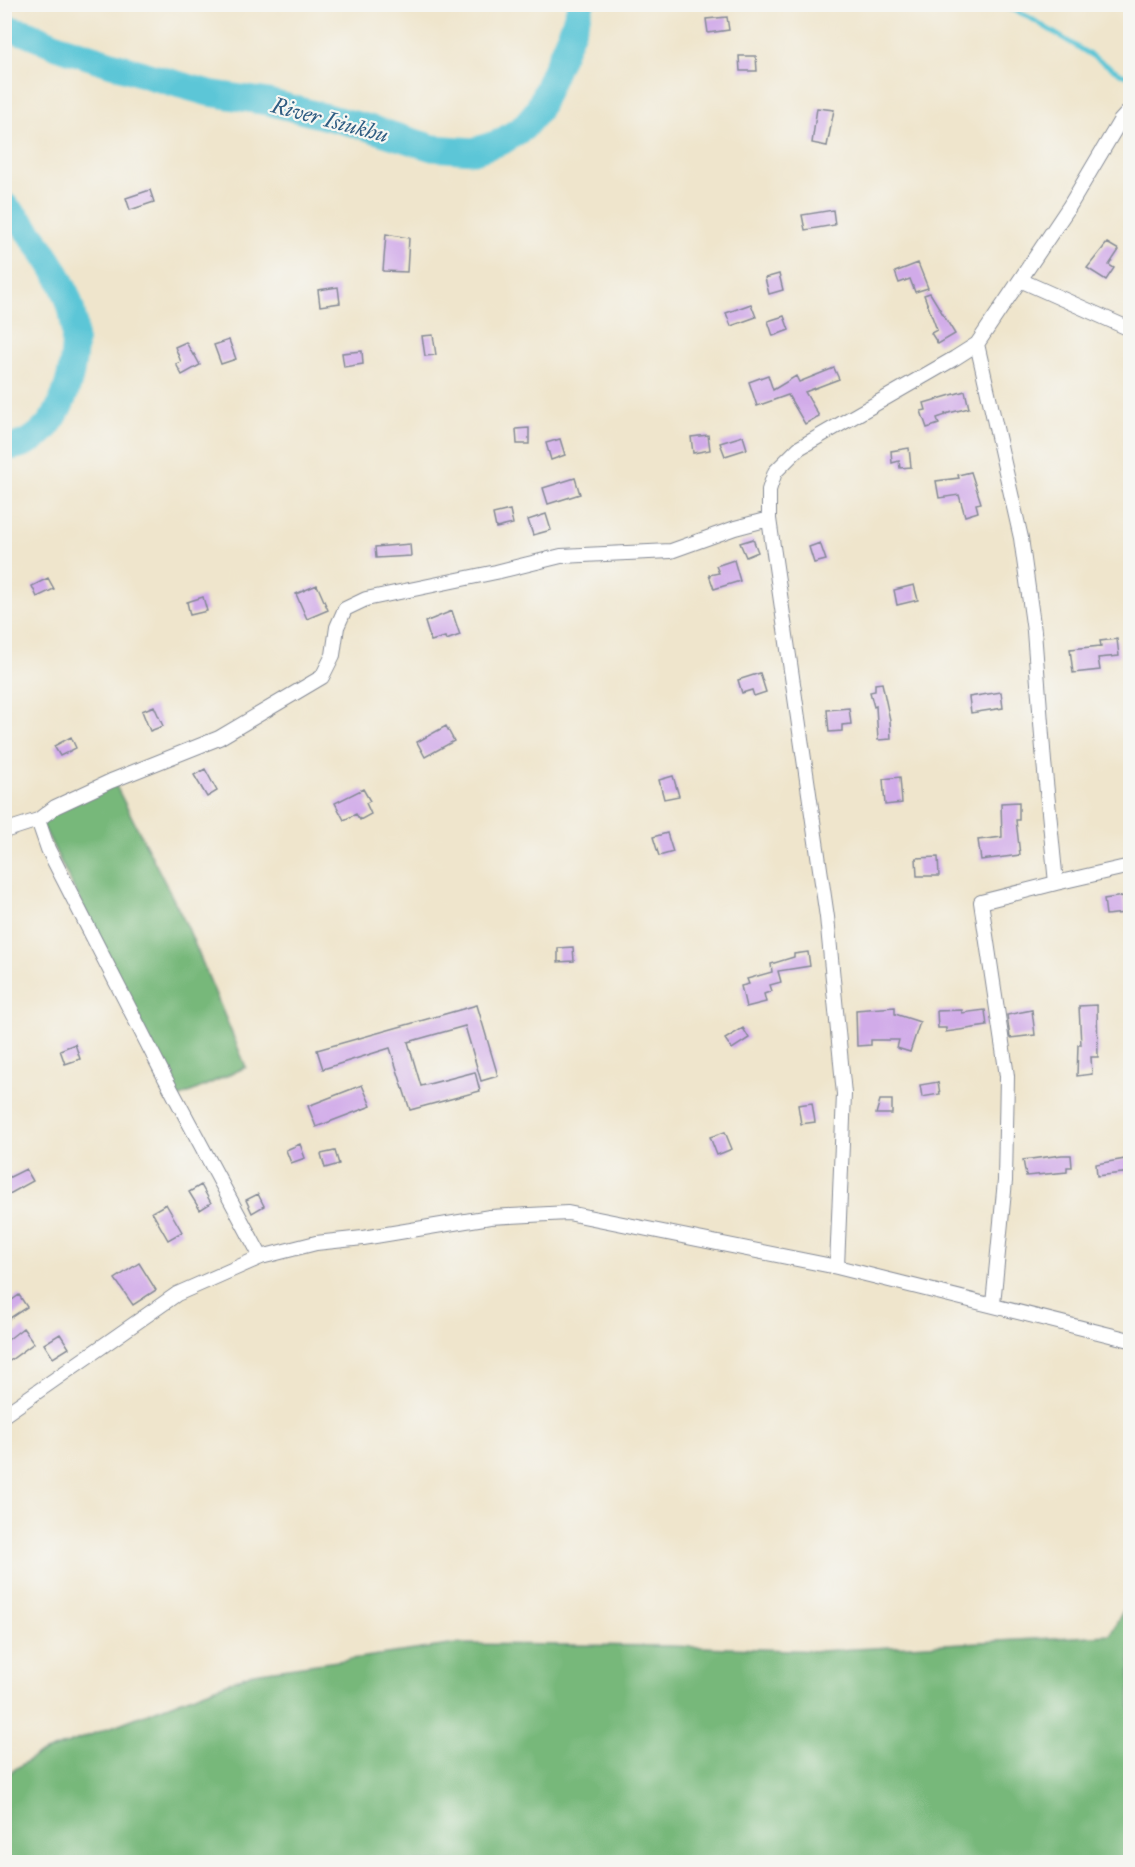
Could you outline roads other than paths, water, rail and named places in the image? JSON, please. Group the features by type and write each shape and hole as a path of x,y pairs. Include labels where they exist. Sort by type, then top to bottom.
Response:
{"street":[{"path":"837,1267 841,1200 843,1083 827,917 769,519 769,490 775,472 799,448 977,344 1069,207 1120,121 1131,110"},
{"path":"1020,280 1131,329"},
{"path":"977,344 1021,538 1034,631 1056,883"},
{"path":"4,831 38,820 56,807 102,785 219,738 321,677 333,655 337,627 345,609 366,599 561,556 671,550 769,519"},
{"path":"38,820 48,849 261,1257"},
{"path":"993,1305 1005,1181 1007,1076 981,902 1131,866"},
{"path":"4,1415 177,1294 261,1257 316,1243 363,1238 490,1217 568,1213 837,1267 1131,1340"}],"waterway":[{"name":"River Isiukhu","path":"4,28 27,33 59,47 209,93 268,102 366,127 433,148 474,151 501,142 523,128 538,110 581,4"},
{"path":"1000,4 1027,16 1123,75 1130,77"},
{"name":"River Isiukhu","path":"4,205 24,226 53,267 67,295 74,327 71,372 65,395 55,416 41,432 25,443 4,447"}]}
